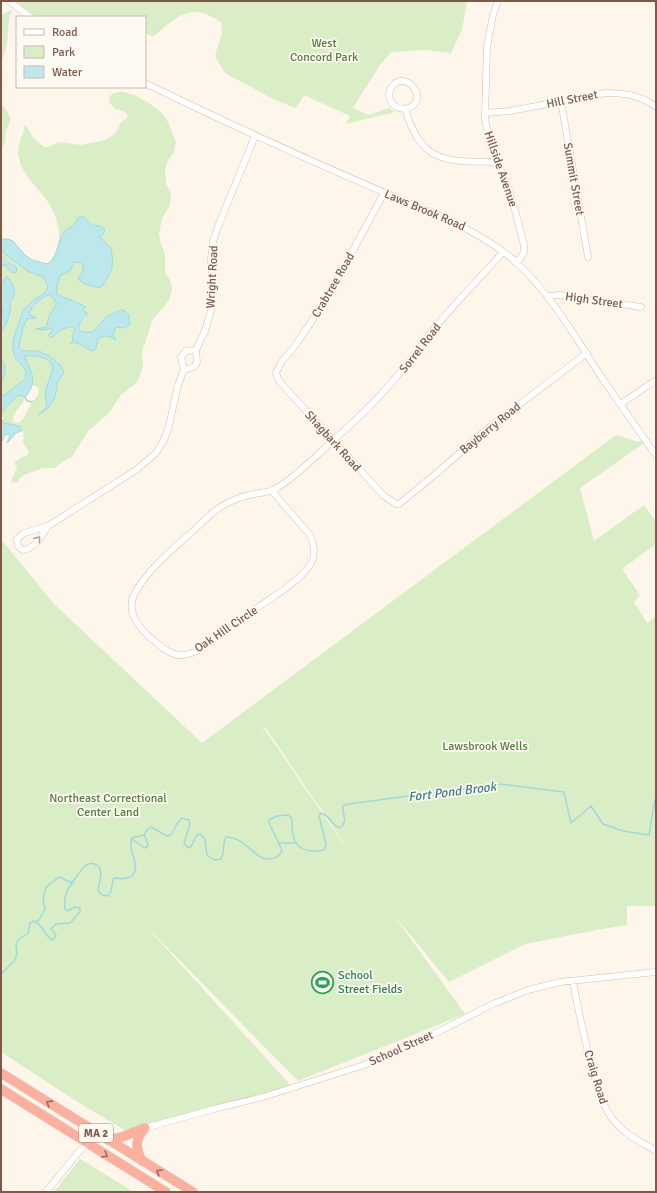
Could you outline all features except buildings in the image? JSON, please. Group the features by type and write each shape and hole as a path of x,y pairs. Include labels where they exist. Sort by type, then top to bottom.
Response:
{"highway":[{"name":"MA 2","path":"1,1073 192,1192"},
{"name":"MA 2","path":"1,1090 166,1192"},
{"path":"108,1140 122,1137 145,1128"},
{"path":"142,1161 136,1146 140,1134 145,1128"}],"street":[{"path":"9,1 29,16"},
{"name":"Hillside Avenue","path":"498,1 493,15 487,47 485,113 486,130 497,162 508,187 524,246 524,252 520,259 516,262"},
{"path":"401,81 410,83 417,92 415,103 411,107 405,109 399,109 394,106 389,99 391,88 396,83 401,81"},
{"name":"Laws Brook Road","path":"146,83 255,136 448,220 469,230 503,252 516,262 547,296 656,455"},
{"name":"Hill Street","path":"485,113 510,111 604,93 637,96 652,104 656,108"},
{"name":"Summit Street","path":"561,101 588,257"},
{"path":"405,109 416,137 423,147 434,154 450,160 497,162"},
{"name":"Wright Road","path":"184,370 196,365 198,359 196,350 205,331 212,307 213,291 211,259 215,233 255,136"},
{"name":"Crabtree Road","path":"276,374 282,361 292,350 312,321 384,193"},
{"name":"Sorrel Road","path":"333,441 372,404 398,376 442,320 503,252"},
{"name":"High Street","path":"547,296 560,295 641,307"},
{"name":"Wright Road","path":"48,526 35,543 28,549 24,550 18,546 17,539 24,533 48,526 136,470 156,453 167,433 178,385 184,370 181,360 182,355 186,352 196,350"},
{"name":"Bayberry Road","path":"396,504 399,504 408,497 491,426 587,353"},
{"name":"Shagbark Road","path":"276,374 279,381 333,441 384,496 396,504"},
{"path":"621,404 656,380"},
{"name":"Oak Hill Circle","path":"271,490 310,535 313,541 314,549 311,564 298,578 272,598 197,651 187,655 174,655 155,642 141,628 134,618 132,601 134,595 150,573 165,556 223,506 249,495 275,489 293,476 333,441"},
{"name":"School Street","path":"145,1128 263,1097 364,1065 408,1046 508,998 543,986 573,981 656,972"},
{"name":"Craig Road","path":"573,981 578,1011 602,1104 616,1124 656,1151"},
{"path":"46,1192 86,1143"}],"green space":[{"name":"West Concord Park","path":"15,1 467,1 462,30 451,53 426,50 391,52 380,65 353,108 368,115 389,108 395,112 346,124 350,116 304,95 296,108 275,100 225,73 215,56 222,33 221,22 205,14 190,12 184,14 172,21 153,37 146,34 146,16 35,16"},
{"path":"11,10 7,44 1,65 1,14"},
{"path":"1,65 3,80 1,87"},
{"path":"117,92 124,92 134,95 149,103 162,113 166,118 176,142 174,152 167,162 165,169 166,184 171,193 171,197 169,207 162,219 159,233 165,254 165,272 170,280 172,289 169,300 153,319 142,352 143,366 136,383 121,395 108,414 89,430 71,458 54,468 43,468 29,473 21,477 18,482 13,483 11,482 17,468 15,462 29,453 23,442 24,433 21,431 21,427 4,423 2,420 4,418 1,416 1,413 18,395 25,397 13,417 15,423 21,421 38,395 38,387 33,385 32,374 24,356 37,356 45,358 49,360 53,368 45,392 47,403 40,413 52,402 55,397 58,382 63,376 58,361 48,356 21,350 19,343 20,334 27,319 35,318 29,314 34,305 51,295 56,302 56,305 50,314 46,327 38,329 42,330 52,328 53,331 50,337 53,337 62,329 74,327 75,329 72,333 73,341 71,342 73,344 77,343 89,350 100,337 106,336 116,339 113,333 116,327 125,328 117,311 107,316 93,332 82,332 79,329 79,324 86,318 82,310 86,308 78,302 67,300 57,294 57,286 60,276 70,271 75,262 83,265 83,271 79,277 83,282 93,287 103,285 111,266 112,253 106,242 100,238 95,225 78,218 73,226 65,231 57,249 59,231 56,219 45,197 30,180 21,165 18,150 25,124 34,139 44,147 48,147 59,142 81,145 105,140 115,134 121,122 126,119 128,115 123,111 115,109 109,102 111,95"},
{"path":"1,104 11,119 5,133 6,140 1,150"},
{"path":"1,251 27,271 43,277 48,286 44,293 24,309 15,333 13,353 24,369 25,377 20,383 1,397 1,383 4,376 1,359 1,332 3,330 10,302 14,297 15,292 10,282 1,284 1,266 5,265 9,270 15,265 1,256"},
{"path":"616,435 639,442 653,437 580,488 594,541 644,505 656,522 656,544 622,569 640,595 634,602 647,623 656,616 656,906 627,906 627,925 525,944 449,982 392,913 465,1014 298,1081 143,923 293,1088 129,1133 73,1099 1,1052 1,539 54,604 202,743","holes":["266,728 345,845 265,730 259,733"]},
{"path":"80,1159 134,1192 54,1192"}],"water":[{"path":"84,217 92,225 100,226 105,230 102,236 99,236 111,248 111,272 101,287 88,285 82,283 78,278 83,271 83,265 75,262 70,271 60,276 57,286 57,294 86,307 83,310 87,313 87,315 79,324 79,329 82,332 93,332 107,316 121,310 125,311 129,315 130,324 125,328 116,327 113,334 116,340 111,337 102,336 98,339 96,348 92,351 77,343 70,343 73,341 72,336 75,329 74,327 62,329 53,337 48,335 52,331 52,328 42,330 36,329 46,327 50,314 56,305 56,302 50,295 39,300 29,314 36,318 27,319 23,327 19,347 21,350 38,351 49,356 61,366 64,373 57,383 54,400 48,408 38,415 43,411 46,405 45,393 53,368 49,361 42,357 24,356 31,372 33,381 32,386 25,397 18,395 1,413 1,397 25,379 26,373 24,368 15,358 13,349 13,340 21,316 24,309 42,295 48,286 43,277 27,271 1,251 1,239 13,241 24,254 32,260 47,264 55,255 64,233 73,226 78,218"},
{"path":"1,256 17,268 16,273 11,272 5,265 1,266"},
{"path":"8,277 14,290 14,296 10,302 8,318 1,332 1,315 3,312 1,305 1,284 3,284 5,278"},
{"path":"1,359 5,365 5,374 1,383"},
{"path":"2,420 4,423 21,427 21,431 16,433 7,443 10,435 8,434 5,435 1,443"}],"waterway":[{"path":"25,397 27,401 32,402"},
{"name":"Fort Pond Brook","path":"1,974 14,961 17,955 16,945 18,940 28,933 30,923 33,921 36,922 52,940 56,935 51,929 56,924 70,923 80,912 80,908 75,907 68,911 65,909 65,900 68,889 86,865 94,864 100,868 101,875 98,890 102,895 108,896 111,892 114,878 127,878 132,876 134,873 135,860 131,848 132,838 144,835 151,827 167,836 171,835 182,818 189,820 190,824 184,843 186,846 190,848 197,835 200,834 205,839 207,855 214,860 221,859 226,837 237,839 258,856 270,859 279,855 282,850 269,820 277,816 288,815 292,818 293,834 298,845 307,850 324,850 326,845 319,816 321,813 324,814 340,828 345,820 343,806 348,804 499,784 564,792 571,823 591,806 603,824 623,831 649,835 655,800 656,801"},
{"name":"Fort Pond Brook","path":"132,839 144,848 147,847 148,844 144,835"},
{"name":"Fort Pond Brook","path":"279,843 296,843"},
{"name":"Fort Pond Brook","path":"36,922 39,920 45,909 43,899 46,887 59,877 73,883"}],"place":[{"name":"School Street Fields","path":"322,982"}],"park label":[{"name":"Lawsbrook Wells","path":"485,746"},
{"name":"Northeast Correctional Center Land","path":"108,805"}]}
